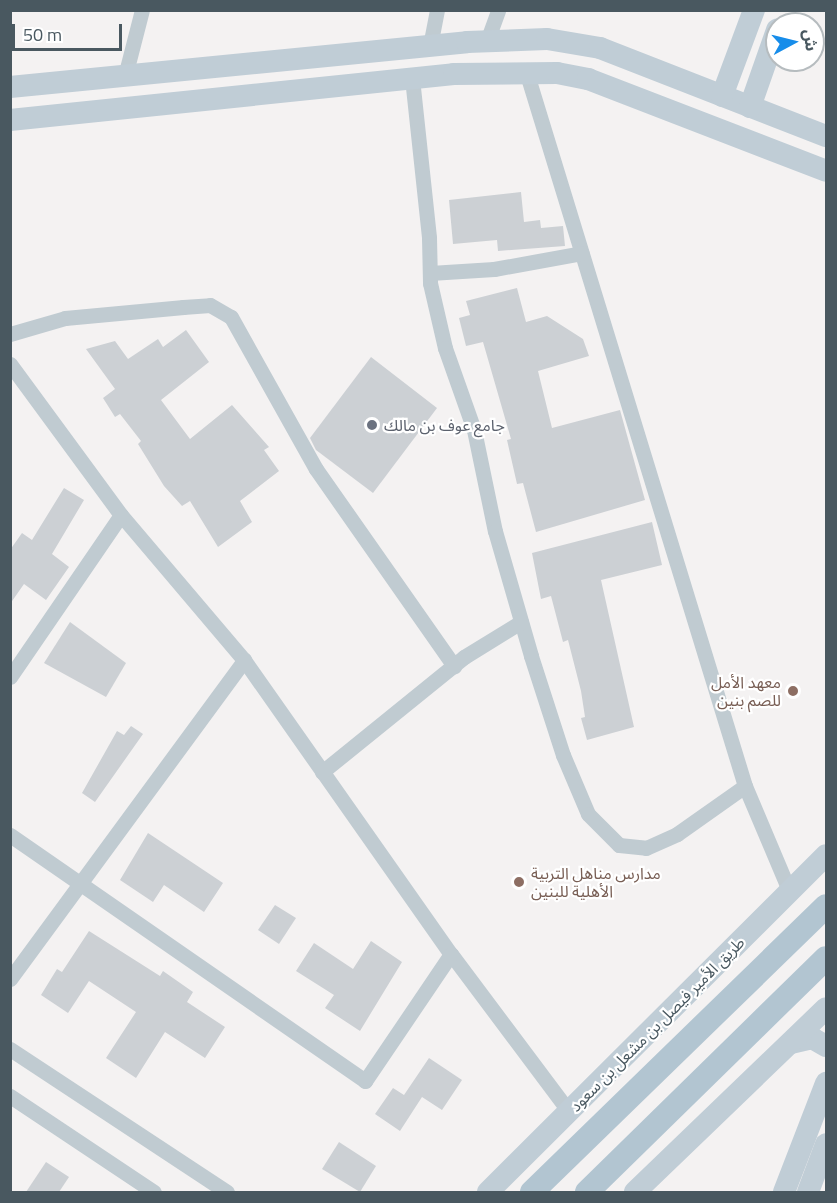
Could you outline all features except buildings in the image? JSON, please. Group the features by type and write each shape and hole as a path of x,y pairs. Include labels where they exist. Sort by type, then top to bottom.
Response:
{"main road":[{"name":"طريق الأمير فيصل بن مشعل بن سعود","path":"532,1192 822,909"},
{"path":"587,1192 826,958"},
{"path":"519,1192 602,1123"}],"street":[{"path":"124,108 122,76 142,10"},
{"path":"430,46 437,10"},
{"path":"487,41 498,10"},
{"path":"722,96 754,10"},
{"path":"10,87 430,46 547,39 600,48 826,136"},
{"path":"750,107 765,64"},
{"path":"526,71 745,786 789,890"},
{"path":"10,120 412,78 526,71 588,79 826,171"},
{"path":"412,78 430,273 445,348 474,430 495,531 521,622 563,755 588,814 619,845 646,848 677,834 745,786"},
{"path":"430,273 494,269 582,254"},
{"path":"10,334 65,318 210,305 231,318 316,469 454,666"},
{"path":"12,369 121,515 243,660 451,954 570,1113"},
{"path":"10,677 121,515"},
{"path":"322,772 454,666 521,622"},
{"path":"10,979 243,660"},
{"path":"10,835 364,1081 451,954"},
{"name":"طريق الأمير فيصل بن مشعل بن سعود","path":"488,1192 570,1113 826,855"},
{"path":"635,1192 826,1008"},
{"path":"791,1043 812,1038 826,1046"},
{"path":"10,1049 227,1192"},
{"path":"784,1192 826,1083"},
{"path":"10,1096 154,1192"},
{"path":"808,1192 826,1144"}],"place":[{"name":"جامع عوف بن مالك","path":"372,425"},
{"name":"معهد الأمل للصم بنين","path":"793,691"},
{"name":"مدارس مناهل التربية الأهلية للبنين","path":"519,882"}]}
